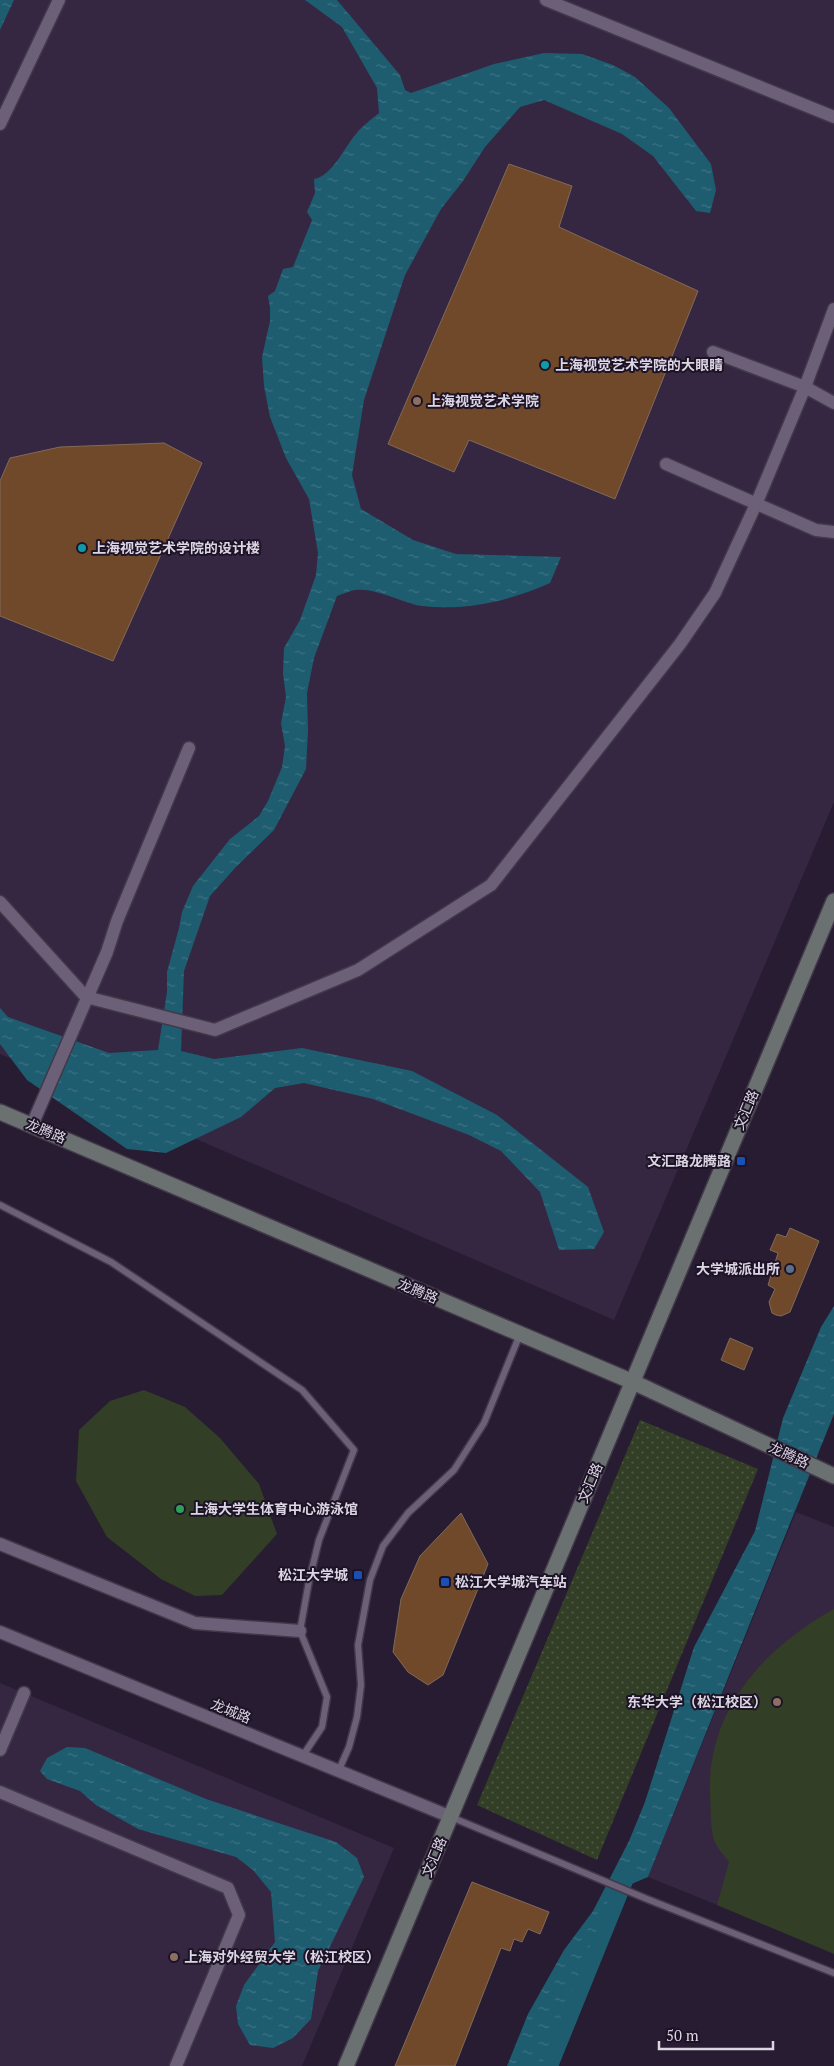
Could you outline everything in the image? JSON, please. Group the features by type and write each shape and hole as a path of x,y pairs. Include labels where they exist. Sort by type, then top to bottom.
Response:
{"main road":[{"name":"文汇路","path":"346,2066 834,900"},
{"name":"龙腾路","path":"0,1112 633,1382 834,1476"}],"street":[{"path":"1,120 59,0"},
{"path":"546,0 834,117"},
{"path":"0,902 86,997 215,1030 358,970 491,885 680,644 714,593 757,502 805,387 834,309"},
{"path":"714,352 805,387 834,402"},
{"path":"666,464 757,502 816,530 834,532"},
{"path":"32,1125 107,952 117,921 189,748"},
{"path":"0,1544 195,1623 300,1631"},
{"name":"龙城路","path":"0,1632 338,1772 451,1816"},
{"path":"0,1750 24,1693"},
{"path":"0,1792 228,1888 239,1915 176,2066"}],"lane":[{"path":"0,1204 111,1262 302,1390 354,1450 319,1540 308,1581 300,1631 326,1697 322,1728 302,1757"},
{"path":"338,1772 349,1747 357,1717 361,1685 358,1646 370,1580 383,1546 408,1512 454,1470 484,1424 520,1334"},
{"path":"451,1816 647,1899 834,1973"}],"shaded area":[{"name":"上海视觉艺术学院","path":"0,0 834,0 834,802 614,1320 0,1054"},
{"name":"东华大学（松江校区）","path":"796,1512 834,1527 834,1952 648,1877"},
{"name":"上海对外经贸大学（松江校区）","path":"0,1683 394,1848 302,2066 0,2066"}],"green space":[{"name":"上海大学生体育中心游泳馆","path":"144,1390 185,1407 220,1438 259,1484 277,1534 222,1595 195,1596 161,1579 107,1537 76,1481 79,1430 110,1401"},
{"path":"640,1420 758,1469 597,1860 477,1805"},
{"name":"东华大学（松江校区）","path":"834,1609 834,1954 717,1905 729,1862 714,1840 711,1824 710,1794 712,1764 718,1735 729,1709 745,1685 763,1663 785,1643 808,1625"}],"water":[{"path":"0,0 14,0 0,30"},
{"path":"305,0 337,0 400,75 405,90 411,93 494,64 544,53 582,54 613,65 635,77 669,108 711,164 716,190 710,213 696,211 653,156 622,134 544,100 520,107 485,147 463,181 441,209 405,275 364,400 352,475 361,509 413,540 456,554 561,557 550,583 503,600 471,606 422,606 380,593 363,590 353,590 337,596 314,658 307,693 306,769 274,830 235,868 210,896 184,971 181,1051 214,1059 302,1048 412,1071 497,1115 588,1187 604,1232 594,1249 559,1250 540,1192 501,1151 469,1135 373,1099 304,1083 275,1088 241,1117 166,1153 127,1149 27,1080 0,1044 0,1008 8,1017 109,1053 158,1050 167,992 167,972 182,912 193,886 230,839 259,816 268,801 282,767 285,746 281,723 286,697 283,673 284,648 300,620 316,575 318,553 309,499 286,458 270,417 264,386 262,357 270,321 268,296 275,291 283,269 293,267 312,220 307,212 315,193 314,179 326,173 332,167 358,131 379,113 377,88 342,27"},
{"path":"834,1306 834,1414 648,1877 622,1888 547,2066 507,2066 528,2014 564,1950 593,1911 629,1841 645,1802 694,1647 755,1531 783,1418 821,1327"},
{"path":"67,1747 85,1748 206,1799 336,1842 357,1858 364,1877 318,1971 311,2019 293,2038 273,2048 250,2045 238,2024 236,2006 244,1985 275,1942 271,1892 253,1870 236,1857 138,1829 96,1805 80,1791 47,1779 40,1771 47,1758"}],"building":[{"name":"上海视觉艺术学院的大眼睛","path":"509,164 572,186 559,227 698,291 615,499 469,440 454,472 388,444"},
{"name":"上海视觉艺术学院的设计楼","path":"164,443 202,463 113,661 0,616 0,481 10,458 60,447"},
{"name":"大学城派出所","path":"790,1228 819,1241 790,1312 781,1316 772,1313 769,1302 775,1289 768,1285 778,1253 770,1250 777,1234 786,1237"},
{"path":"730,1338 753,1348 744,1370 721,1360"},
{"name":"松江大学城汽车站","path":"461,1513 488,1564 443,1675 428,1685 408,1672 393,1652 401,1599 420,1556"},
{"path":"472,1882 549,1912 540,1934 528,1929 522,1942 514,1939 510,1951 501,1948 455,2066 395,2066"}],"waterway":[{"path":"550,2066 629,1871"}],"place":[{"name":"上海视觉艺术学院的大眼睛","path":"545,365"},
{"name":"上海视觉艺术学院","path":"417,401"},
{"name":"上海视觉艺术学院的设计楼","path":"82,548"},
{"name":"文汇路龙腾路","path":"741,1161"},
{"name":"大学城派出所","path":"790,1269"},
{"name":"上海大学生体育中心游泳馆","path":"180,1509"},
{"name":"松江大学城","path":"358,1575"},
{"name":"松江大学城汽车站","path":"445,1582"},
{"name":"东华大学（松江校区）","path":"777,1702"},
{"name":"上海对外经贸大学（松江校区）","path":"174,1957"}]}
